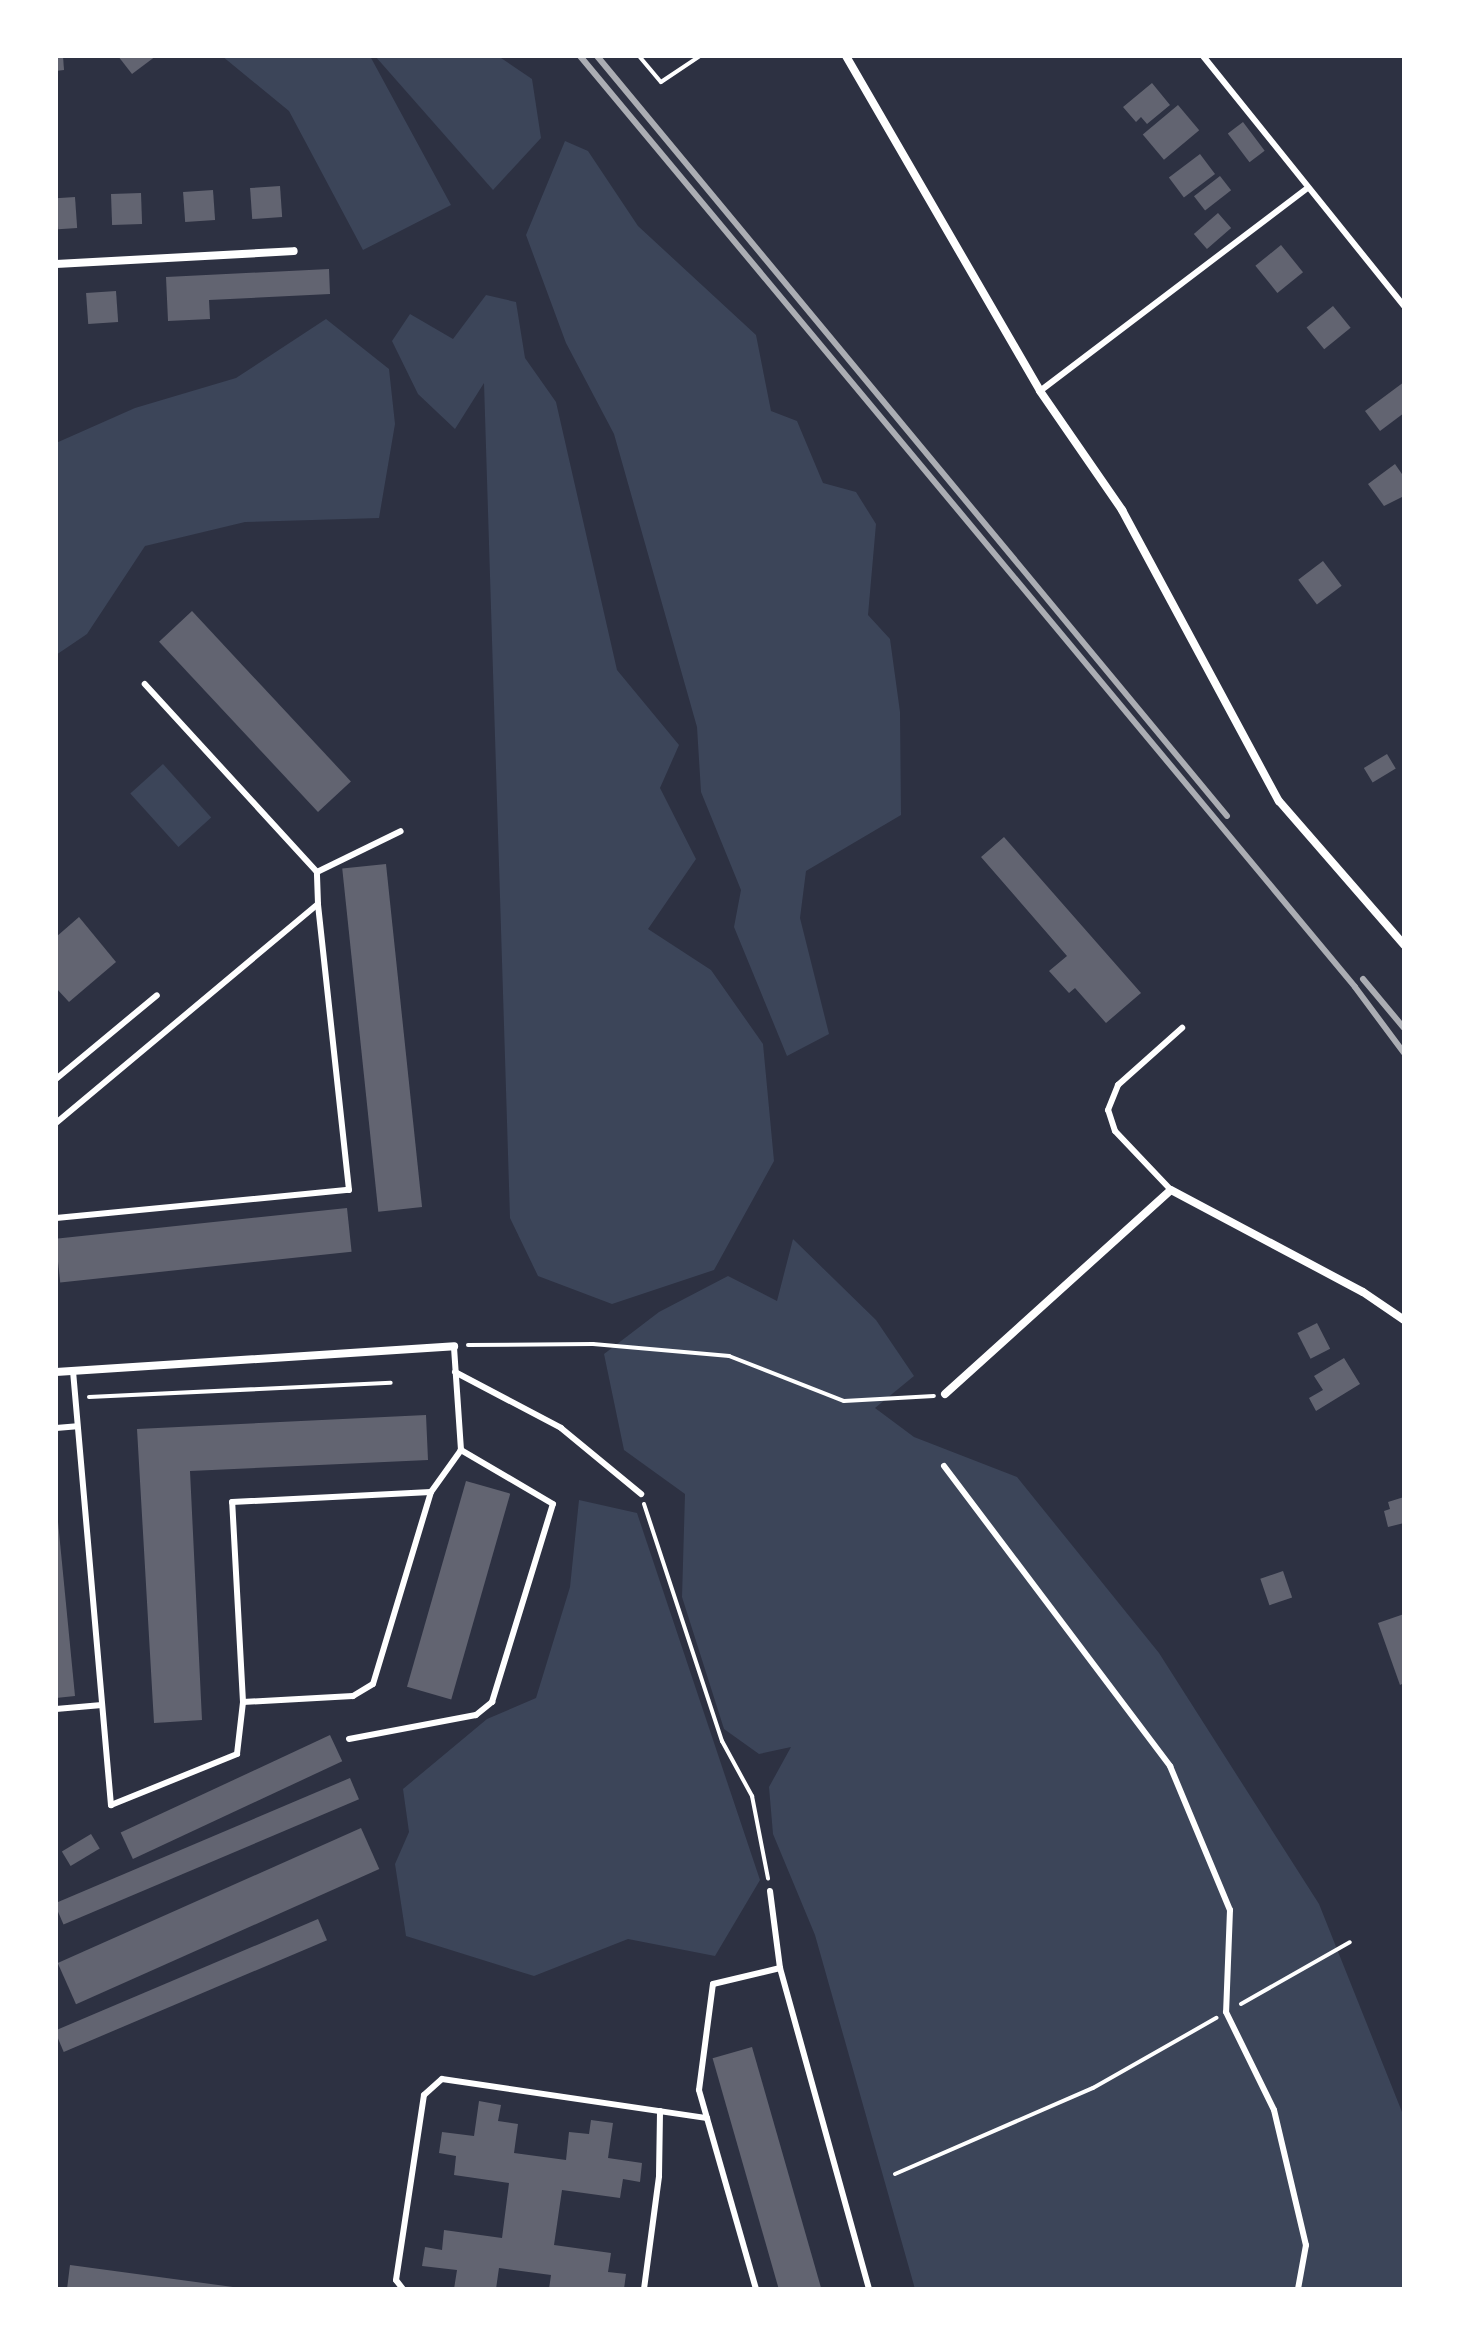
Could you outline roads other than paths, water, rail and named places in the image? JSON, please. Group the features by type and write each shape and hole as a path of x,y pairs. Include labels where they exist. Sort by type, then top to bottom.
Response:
{"street":[{"path":"846,56 1040,391 1122,510 1279,801 1404,945"},
{"path":"56,264 294,251"},
{"path":"945,1394 1171,1190 1404,1320"},
{"path":"56,1372 454,1346"}],"lane":[{"path":"1203,56 1306,189 1404,306"},
{"path":"1040,391 1306,189"},
{"path":"56,1218 349,1190 317,872 145,684"},
{"path":"317,872 401,831"},
{"path":"56,1123 318,904"},
{"path":"56,1079 157,995"},
{"path":"1171,1190 1115,1131 1108,1110 1118,1085 1182,1028"},
{"path":"243,1702 353,1696 373,1684 431,1492 461,1450 454,1346"},
{"path":"73,1371 111,1805 237,1754 243,1702 232,1502 431,1492"},
{"path":"455,1372 561,1428 641,1494"},
{"path":"56,1428 77,1426"},
{"path":"349,1739 476,1715 492,1702 553,1504 461,1450"},
{"path":"944,1466 1170,1766 1230,1910 1226,2012 1274,2110 1306,2245 1298,2289"},
{"path":"56,1709 102,1705"},
{"path":"770,1891 780,1968 869,2289"},
{"path":"756,2289 699,2090 713,1984 780,1968"},
{"path":"403,2289 396,2280 424,2095 442,2079 707,2118"},
{"path":"644,2289 659,2176 660,2111"}],"railway":[{"path":"580,56 1355,987 1404,1053"},
{"path":"597,56 1227,816"},
{"path":"1363,979 1404,1028"}]}
